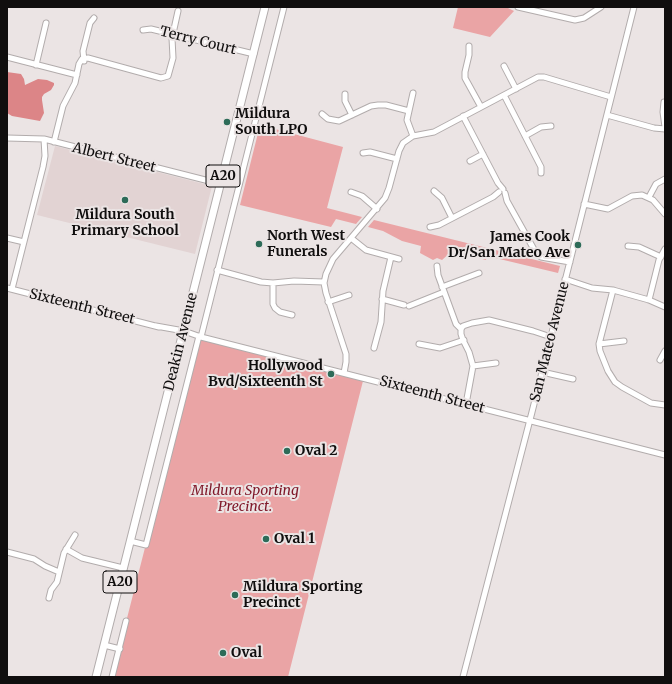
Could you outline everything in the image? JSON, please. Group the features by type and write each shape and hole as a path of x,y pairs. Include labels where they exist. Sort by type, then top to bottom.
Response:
{"highway":[{"name":"Deakin Avenue","path":"96,677 265,7"}],"street":[{"name":"Deakin Avenue","path":"130,541 146,545 284,7"},
{"path":"518,7 575,20 584,18 601,7"},
{"name":"San Mateo Avenue","path":"463,677 530,421 634,7"},
{"path":"84,60 161,78 166,77 169,74 173,58 173,34 178,11"},
{"path":"54,142 63,106 75,83 79,69 84,60 83,51 89,26 94,18"},
{"path":"36,65 46,23"},
{"name":"Terry Court","path":"143,30 151,29 254,54"},
{"path":"468,46 469,56 465,78 481,107"},
{"path":"7,57 77,75"},
{"path":"504,66 516,89"},
{"path":"342,373 346,362 346,356 328,302 324,282 330,263 388,193 403,143 413,136 434,132 526,83 539,79 550,80 612,95"},
{"path":"413,93 408,111 407,123 413,136"},
{"path":"345,94 345,101 352,116"},
{"path":"504,95 541,166 541,173"},
{"path":"607,116 665,128 663,112 664,102"},
{"path":"322,114 328,119 336,121 352,116 372,106 378,105 386,105 408,111"},
{"path":"463,116 534,252 541,257 569,264"},
{"path":"525,136 541,127 551,126"},
{"name":"Albert Street","path":"7,138 44,139 221,184"},
{"path":"9,289 24,242 44,161 44,139"},
{"path":"363,153 370,152 397,159"},
{"path":"470,161 483,154"},
{"path":"649,197 656,184 665,179"},
{"path":"434,191 442,198 452,218"},
{"path":"351,192 362,196 376,209"},
{"path":"430,227 439,225 502,192"},
{"path":"584,204 608,209 632,196 642,195 649,197 656,202 665,214"},
{"path":"7,238 24,242"},
{"path":"351,238 366,250 399,260"},
{"path":"628,246 639,247 661,256"},
{"path":"649,300 661,256 665,249"},
{"path":"374,348 381,322 383,288 391,257"},
{"path":"437,266 438,275 443,290 456,321 462,329 464,340 473,366 465,404"},
{"path":"217,270 261,282 324,282"},
{"path":"382,299 407,306 479,273"},
{"path":"565,281 596,289 612,290 649,300 665,307"},
{"path":"272,283 273,304 275,308 280,312 292,315"},
{"name":"Sixteenth Street","path":"9,289 665,455"},
{"path":"612,290 599,344 600,351 608,371 615,382 622,387 651,403 665,404"},
{"path":"328,302 348,295"},
{"path":"462,329 476,322 493,321 551,336"},
{"path":"419,344 440,348 464,340"},
{"path":"599,344 624,342"},
{"path":"660,360 665,351"},
{"path":"473,366 496,363"},
{"path":"542,372 573,379"},
{"path":"49,598 51,590 57,582 64,553 74,535"},
{"path":"66,549 82,558 123,568"},
{"path":"7,552 34,559 59,572"},
{"path":"112,677 126,621"},
{"path":"104,645 120,649"}],"shaded area":[{"path":"7,72 21,74 25,85 38,79 47,80 54,83 51,90 42,97 44,113 40,121 12,116 7,113"},
{"name":"Mildura South Primary School","path":"55,146 212,186 195,254 37,215"}],"green space":[{"path":"458,7 506,7 514,11 490,37 453,28"},
{"path":"260,125 343,147 327,208 362,217 356,224 336,219 331,227 240,205"},
{"path":"374,220 560,266 558,273 487,256 486,260 452,251 442,260 437,258 433,260 420,253 421,246 402,241 383,231 368,227"},
{"name":"Mildura Sporting Precinct.","path":"199,336 364,377 288,677 112,677"}],"place":[{"name":"Mildura South LPO","path":"227,122"},
{"name":"Mildura South Primary School","path":"125,200"},
{"name":"North West Funerals","path":"259,244"},
{"name":"James Cook Dr/San Mateo Ave","path":"578,245"},
{"name":"Hollywood Bvd/Sixteenth St","path":"331,374"},
{"name":"Oval 2","path":"287,451"},
{"name":"Oval 1","path":"266,539"},
{"name":"Mildura Sporting Precinct","path":"235,595"},
{"name":"Oval","path":"223,653"}]}
